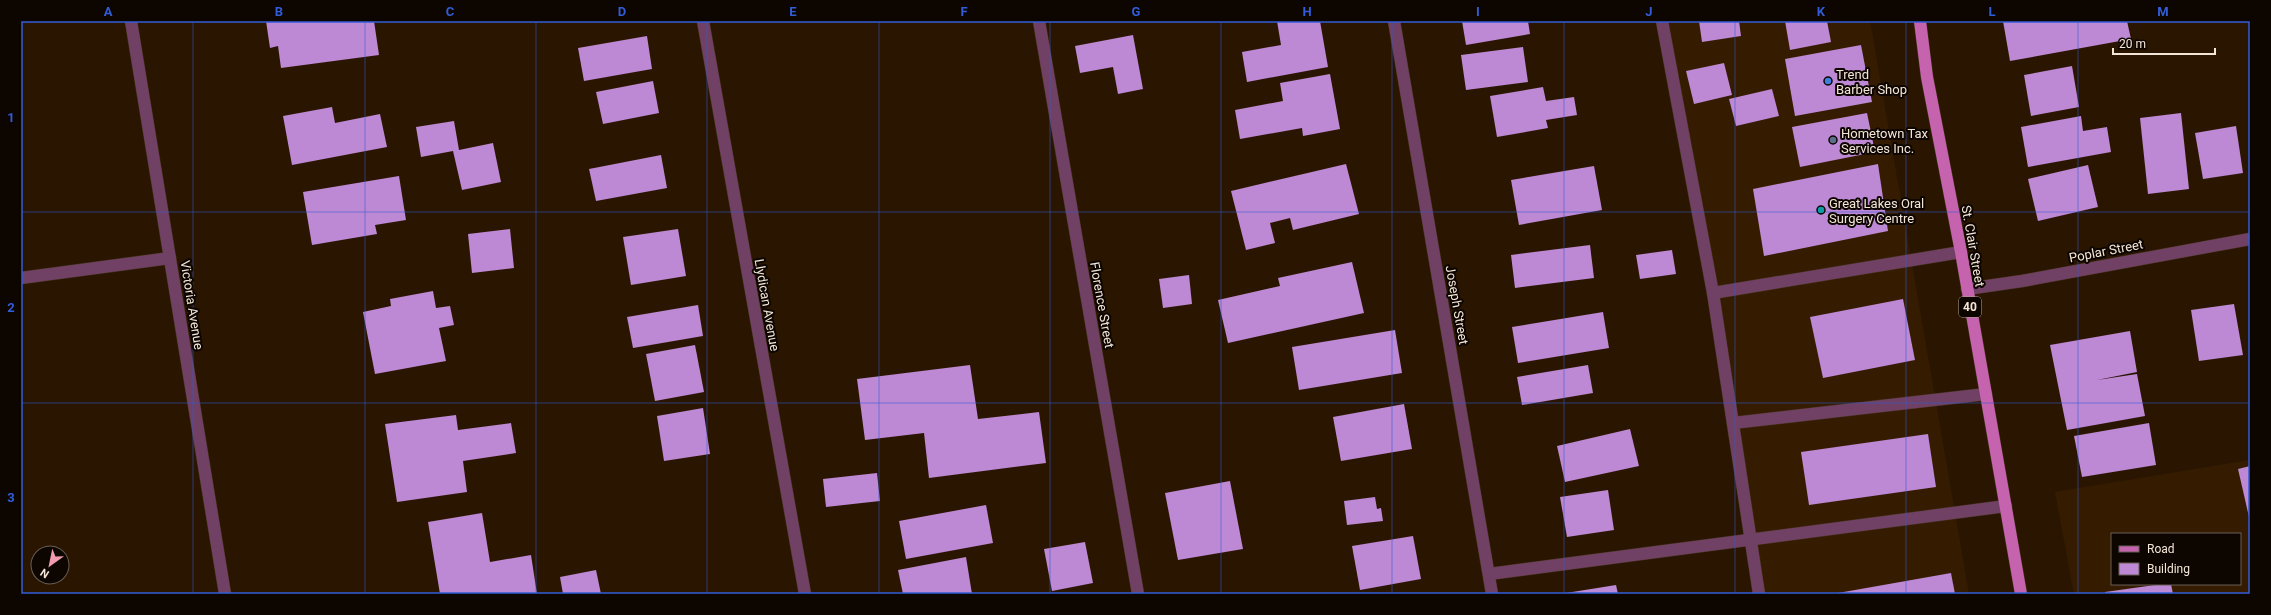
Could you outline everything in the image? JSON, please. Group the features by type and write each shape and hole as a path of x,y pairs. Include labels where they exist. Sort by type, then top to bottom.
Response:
{"main road":[{"name":"St. Clair Street","path":"1920,21 1927,77 1961,252 2020,594"}],"street":[{"name":"Victoria Avenue","path":"131,21 225,594"},
{"name":"Llydican Avenue","path":"703,21 805,594"},
{"name":"Florence Street","path":"1039,21 1138,594"},
{"name":"Joseph Street","path":"1394,21 1492,594"},
{"path":"1662,21 1713,293 1759,594"},
{"name":"Poplar Street","path":"1967,289 2022,281 2250,238"},
{"path":"1713,293 1961,252"},
{"path":"21,278 170,258"},
{"path":"1733,423 1986,394"},
{"path":"1489,574 1751,541 2006,506"}],"shaded area":[{"path":"1664,21 1870,21 1969,594 1763,594"},
{"path":"2250,460 2250,594 2074,594 2055,492"}],"building":[{"path":"266,21 374,21 379,55 281,68 278,46 270,48"},
{"path":"1277,21 1320,21 1328,67 1247,82 1242,52 1281,45"},
{"path":"1462,21 1528,21 1530,34 1466,45"},
{"path":"1699,21 1739,21 1741,36 1702,42"},
{"path":"1785,21 1827,21 1831,42 1790,50"},
{"path":"2003,21 2127,21 2131,39 2010,61"},
{"path":"1133,35 1143,89 1118,94 1113,67 1080,73 1075,46"},
{"path":"647,36 652,69 584,81 578,48"},
{"name":"Trend Barber Shop","path":"1861,45 1872,102 1795,116 1785,59"},
{"path":"1523,47 1528,82 1466,90 1461,55"},
{"path":"1724,63 1732,95 1694,104 1686,71"},
{"path":"2072,66 2079,107 2031,116 2024,75"},
{"path":"1330,74 1340,129 1303,136 1302,128 1240,139 1235,110 1283,101 1280,83"},
{"path":"653,81 659,113 603,124 596,92"},
{"path":"1543,87 1546,101 1574,97 1577,115 1546,120 1548,128 1497,137 1490,96"},
{"path":"1772,89 1779,116 1736,126 1729,99"},
{"path":"332,107 335,123 380,114 387,147 292,165 283,116"},
{"name":"Hometown Tax Services Inc.","path":"1867,113 1875,152 1800,167 1792,127"},
{"path":"2181,113 2189,189 2148,194 2140,118"},
{"path":"2081,116 2083,131 2107,127 2111,152 2028,167 2021,127"},
{"path":"454,121 459,150 493,143 501,182 462,190 453,151 421,157 416,127"},
{"path":"2236,126 2243,173 2203,179 2195,133"},
{"path":"661,155 667,188 596,201 589,169"},
{"path":"1346,164 1359,214 1293,230 1290,218 1270,223 1275,243 1246,250 1231,191"},
{"name":"Great Lakes Oral Surgery Centre","path":"1878,164 1888,231 1764,256 1753,189"},
{"path":"2088,165 2098,207 2038,221 2028,179"},
{"path":"1594,166 1602,210 1519,225 1511,180"},
{"path":"399,176 406,220 375,225 377,234 312,245 303,192"},
{"path":"510,229 514,268 472,273 468,234"},
{"path":"678,229 686,276 631,285 623,237"},
{"path":"1590,245 1594,278 1515,288 1511,255"},
{"path":"1672,250 1676,274 1640,279 1636,255"},
{"path":"1352,262 1364,313 1228,343 1218,300 1280,286 1278,278"},
{"path":"1189,275 1192,304 1163,308 1159,279"},
{"path":"433,291 436,308 450,306 454,325 439,328 446,361 375,374 363,312 391,306 390,299"},
{"path":"1903,299 1915,360 1823,378 1810,317"},
{"path":"2234,304 2243,355 2199,361 2191,310"},
{"path":"698,305 703,336 633,348 627,317"},
{"path":"1603,312 1609,348 1518,363 1512,327"},
{"path":"1395,330 1402,373 1299,390 1292,347"},
{"path":"2130,331 2137,372 2097,380 2137,374 2145,416 2067,430 2050,345"},
{"path":"695,345 704,392 655,401 646,354"},
{"path":"970,365 978,419 1039,412 1046,463 929,478 924,433 865,440 857,379"},
{"path":"1588,365 1593,393 1522,405 1517,377"},
{"path":"1404,404 1412,449 1341,461 1333,417"},
{"path":"703,408 710,454 664,461 657,416"},
{"path":"456,415 458,430 511,423 516,453 463,461 467,492 397,502 385,424"},
{"path":"2149,423 2156,465 2082,477 2074,436"},
{"path":"1630,429 1639,466 1565,482 1557,446"},
{"path":"1928,434 1936,487 1809,505 1801,452"},
{"path":"2250,466 2250,517 2249,517 2238,469"},
{"path":"877,473 880,501 826,507 823,479"},
{"path":"1230,481 1243,549 1178,560 1165,493"},
{"path":"1608,490 1614,530 1567,537 1560,497"},
{"path":"1375,497 1377,509 1381,508 1383,521 1347,525 1344,501"},
{"path":"986,505 993,543 906,559 899,521"},
{"path":"482,513 490,562 531,555 537,594 440,594 428,522"},
{"path":"1413,536 1421,579 1360,590 1352,546"},
{"path":"1085,542 1093,583 1052,591 1044,549"},
{"path":"966,557 972,594 903,594 898,570"},
{"path":"596,570 601,594 563,594 560,577"},
{"path":"1951,573 1955,594 1838,593"},
{"path":"1616,585 1618,594 1566,594 1566,593"},
{"path":"2155,585 2171,585 2173,594 2105,594 2105,592"}],"place":[{"name":"Trend Barber Shop","path":"1828,81"},
{"name":"Hometown Tax Services Inc.","path":"1833,140"},
{"name":"Great Lakes Oral Surgery Centre","path":"1821,210"}]}
